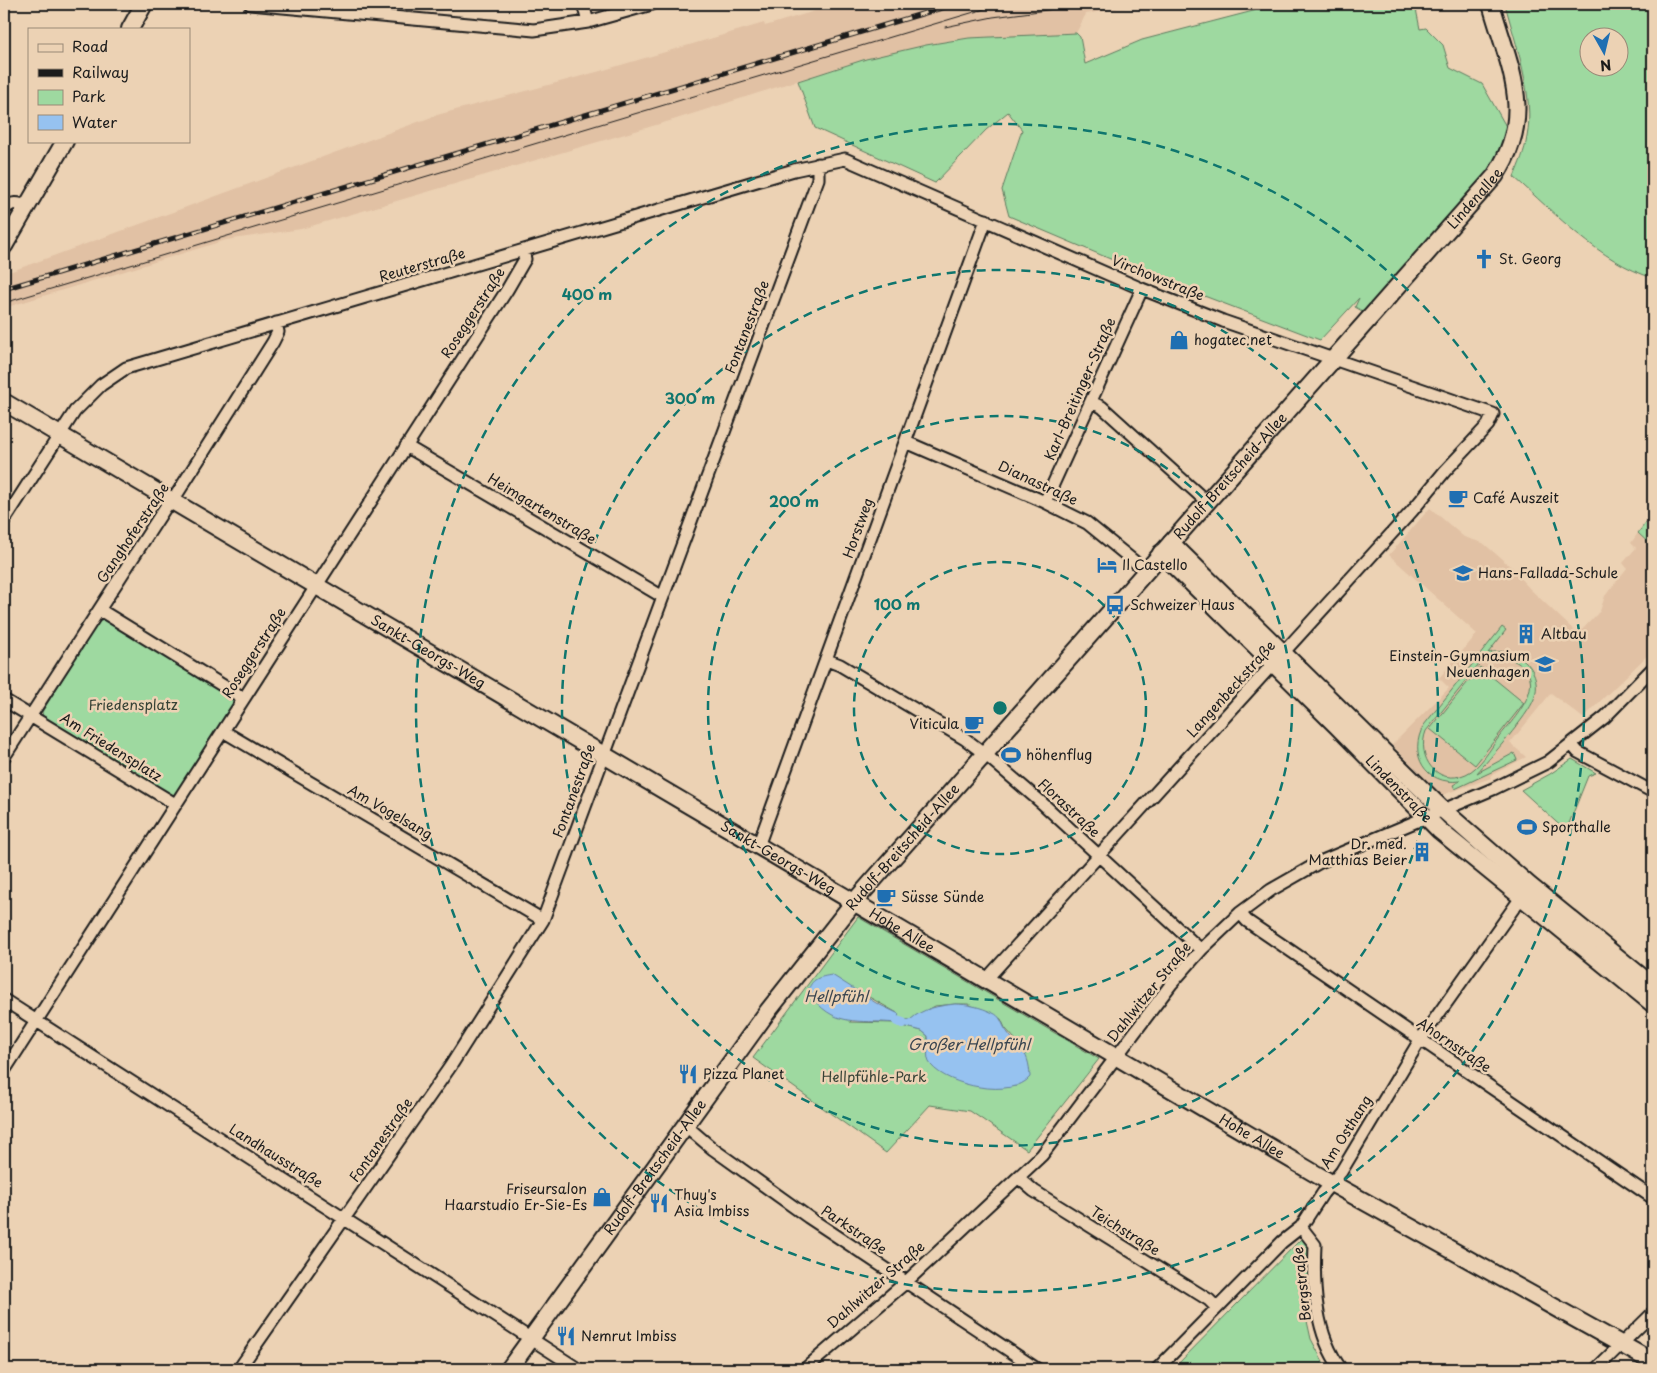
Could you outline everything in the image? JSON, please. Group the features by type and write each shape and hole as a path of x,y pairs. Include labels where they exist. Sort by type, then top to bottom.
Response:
{"street":[{"path":"131,28 144,4"},
{"path":"250,4 515,30 534,30 588,22 652,4"},
{"path":"583,4 588,22"},
{"name":"Lindenallee","path":"1335,358 1484,191 1507,158 1515,132 1517,100 1513,76 1491,4"},
{"path":"4,246 64,142"},
{"name":"Virchowstraße","path":"818,164 836,160 851,160 1142,289 1223,321 1493,414"},
{"name":"Reuterstraße","path":"4,521 59,434 85,399 101,384 126,368 818,164"},
{"name":"Fontanestraße","path":"239,1369 450,1067 543,920 818,179 818,164"},
{"path":"4,209 12,203 20,203 27,207"},
{"name":"Horstweg","path":"758,846 986,220"},
{"name":"Roseggerstraße","path":"4,1071 523,264 525,259 523,251"},
{"name":"Karl-Breitinger-Straße","path":"1046,502 1142,289"},
{"name":"Ganghoferstraße","path":"4,757 273,342 278,332 276,323"},
{"name":"Rudolf-Breitscheid-Allee","path":"509,1369 685,1124 768,1012 854,902 1335,358"},
{"name":"Sankt-Georgs-Weg","path":"4,402 854,902"},
{"path":"1090,402 1102,407 1207,502"},
{"name":"Langenbeckstraße","path":"987,981 992,973 1098,855 1279,658 1488,425 1493,414"},
{"name":"Dianastraße","path":"906,442 1046,502 1099,530 1146,570"},
{"name":"Heimgartenstraße","path":"406,446 663,597"},
{"name":"Lindenstraße","path":"1166,548 1279,658 1442,809 1526,891 1653,1004"},
{"path":"100,610 243,698"},
{"name":"Lindenstraße","path":"1279,658 1426,816 1451,840 1526,891 1653,986"},
{"name":"Florastraße","path":"827,660 840,665 943,726 984,754 1042,803 1201,950"},
{"name":"Dahlwitzer Straße","path":"805,1369 905,1282 1042,1155 1172,984 1201,950 1240,913 1271,890 1320,862 1531,772 1572,745 1624,700 1653,668"},
{"name":"Am Friedensplatz","path":"4,700 175,804"},
{"name":"Am Vogelsang","path":"222,730 543,920"},
{"path":"1572,745 1585,756 1653,792"},
{"name":"Am Osthang","path":"1157,1369 1282,1242 1301,1227 1331,1183 1341,1172 1420,1040 1526,891"},
{"name":"Hohe Allee","path":"854,902 1331,1183 1653,1362"},
{"name":"Ahornstraße","path":"1240,913 1247,921 1653,1198"},
{"name":"Landhausstraße","path":"4,1000 578,1369"},
{"name":"Parkstraße","path":"685,1124 712,1149 768,1189 1037,1369"},
{"name":"Teichstraße","path":"1019,1178 1034,1191 1209,1300 1217,1308"},
{"name":"Bergstraße","path":"1301,1227 1316,1245 1314,1278 1320,1322 1332,1355 1341,1369"},
{"path":"1596,1369 1653,1313"}],"shaded area":[{"path":"838,4 1141,4 1086,14 1076,33 969,38 866,59 673,120 301,229 226,240 4,308 4,274 437,115 604,70 764,23 765,26"},
{"name":"Einstein-Gymnasium Neuenhagen","path":"1430,508 1464,537 1483,543 1517,572 1517,575 1530,589 1578,634 1600,611 1605,596 1627,568 1623,563 1636,548 1631,543 1638,533 1653,547 1653,650 1583,718 1551,693 1510,743 1526,757 1490,776 1491,778 1442,795 1392,745 1449,688 1439,678 1477,634 1389,555"}],"green space":[{"path":"1280,4 1415,4 1420,29 1426,28 1443,45 1450,68 1482,84 1508,130 1494,168 1364,312 1355,307 1359,298 1320,340 1141,272 1009,216 1002,190 1022,130 1008,112 986,130 935,183 815,128 798,81 866,59 926,45 969,38 1076,33 1080,37 1085,64 1142,40"},
{"path":"1505,4 1653,4 1653,278 1614,260 1596,248 1562,221 1514,177 1522,157 1529,121 1526,87"},
{"path":"1653,513 1653,547 1638,533"},
{"name":"Friedensplatz","path":"105,620 233,698 233,709 173,799 43,717 42,712 98,622"},
{"path":"1502,627 1506,630 1488,653 1509,652 1523,659 1534,675 1536,694 1517,726 1477,773 1514,753 1517,760 1455,789 1453,785 1460,781 1448,781 1438,778 1429,773 1423,766 1419,757 1418,747 1419,736 1424,725","holes":["1504,657 1520,664 1528,673 1531,683 1529,694 1516,717 1484,758 1471,771 1456,777 1438,773 1431,767 1424,751 1426,731 1482,661"]},
{"path":"1480,667 1524,703 1475,765 1430,729"},
{"path":"1572,759 1596,773 1588,776 1566,831 1521,790"},
{"name":"Hellpfühle-Park","path":"858,917 1099,1059 1027,1150 970,1111 930,1105 886,1153 753,1058","holes":["862,993 899,1014 896,1023 850,1022","968,1004 1001,1019 1005,1028 1015,1039 1016,1086 1002,1087 927,1053 928,1036 922,1031 903,1026 904,1020 910,1020 935,1006"]},
{"path":"1302,1238 1310,1248 1306,1294 1302,1299 1311,1339 1327,1369 1173,1369"}],"water":[{"name":"Hellpfühl","path":"832,975 876,1003 899,1014 896,1023 847,1020 827,1012 808,992 809,987 814,981"},
{"name":"Großer Hellpfühl","path":"955,1004 969,1005 997,1016 1025,1054 1030,1077 1021,1084 1009,1087 980,1087 951,1079 931,1065 928,1058 928,1036 922,1031 903,1026 903,1020 910,1020 931,1008"}],"waterway":[{"path":"897,1021 903,1023"}],"tram line":[{"path":"4,303 1001,4"},
{"path":"945,27 993,17 1093,4"}],"railway":[{"path":"4,289 955,4"}],"place":[{"name":"St. Georg","path":"1484,259"},
{"name":"hogatec.net","path":"1179,340"},
{"name":"Café Auszeit","path":"1458,498"},
{"name":"Il Castello","path":"1107,565"},
{"name":"Hans-Fallada-Schule","path":"1463,573"},
{"name":"Schweizer Haus","path":"1115,605"},
{"name":"Altbau","path":"1526,634"},
{"name":"Einstein-Gymnasium Neuenhagen","path":"1545,664"},
{"name":"Viticula","path":"974,724"},
{"name":"höhenflug","path":"1011,755"},
{"name":"Sporthalle","path":"1527,827"},
{"name":"Dr. med. Matthias Beier","path":"1422,852"},
{"name":"Süsse Sünde","path":"886,897"},
{"name":"Pizza Planet","path":"688,1074"},
{"name":"Friseursalon Haarstudio Er-Sie-Es","path":"602,1197"},
{"name":"Thuy's Asia Imbiss","path":"659,1203"},
{"name":"Nemrut Imbiss","path":"566,1336"}]}
